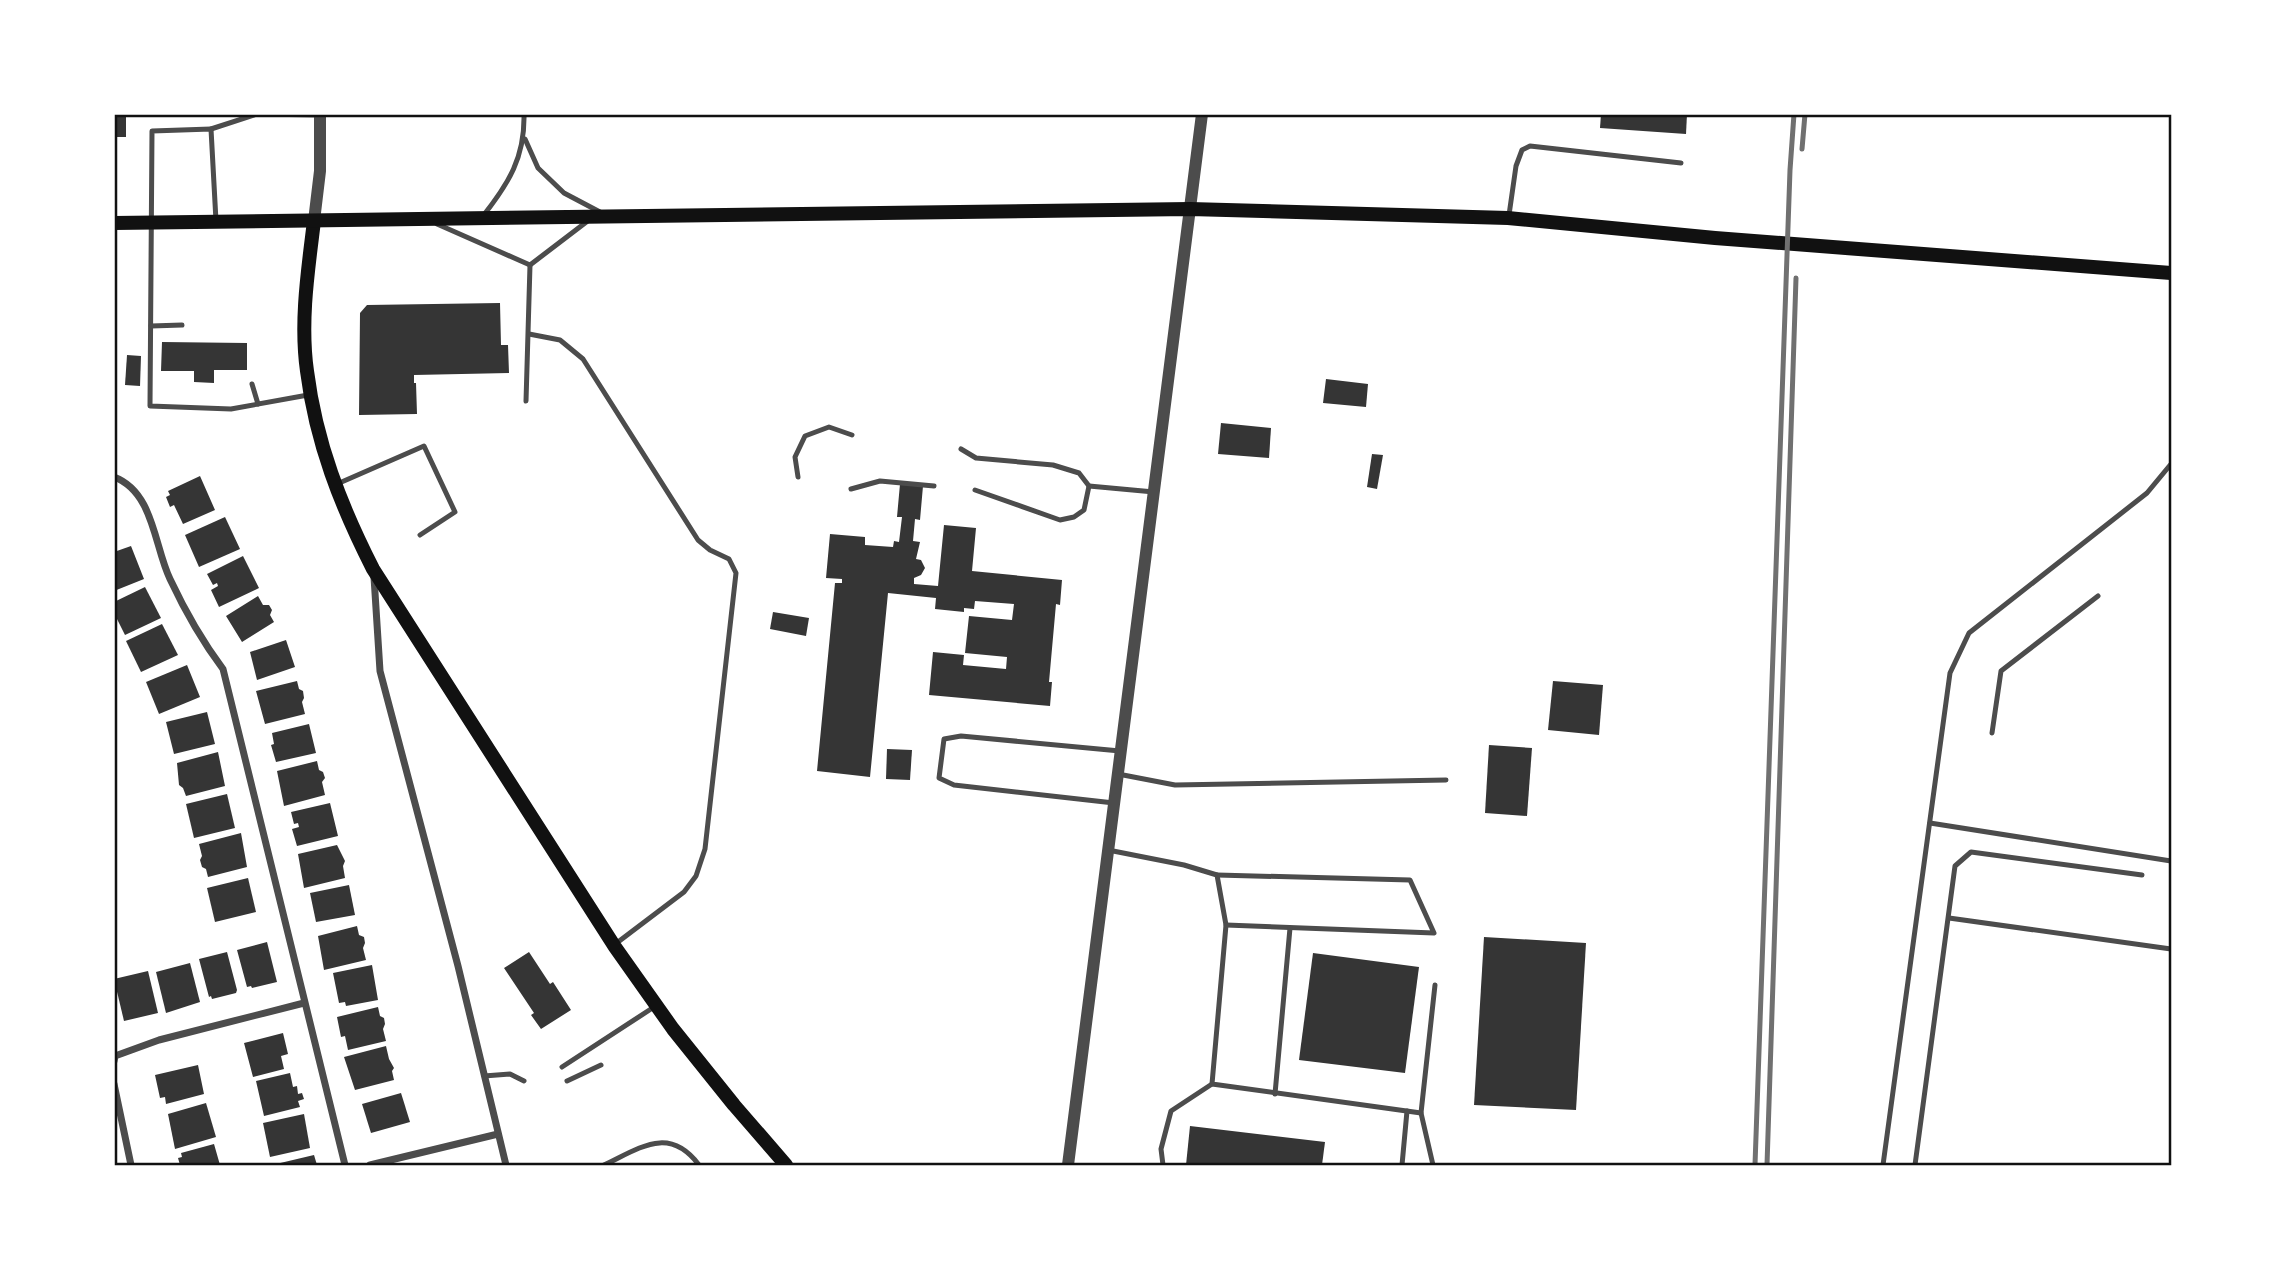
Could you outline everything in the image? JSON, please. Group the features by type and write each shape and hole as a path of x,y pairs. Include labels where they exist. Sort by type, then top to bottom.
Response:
{"main road":[{"path":"114,223 1190,209 1508,218 1715,238 2171,273"},
{"path":"314,221 307,273 306,369 320,444 350,523 373,569 614,945 657,1006 734,1105 786,1165"}],"street":[{"path":"314,221 320,171 320,114"},
{"path":"1068,1165 1202,114"},
{"path":"114,477 124,481 136,492 145,507 168,575 190,620 223,669 345,1165"},
{"path":"373,569 380,671 506,1165"},
{"path":"114,1061 116,1056 159,1040 304,1003"},
{"path":"114,1084 131,1165"},
{"path":"370,1165 498,1133"}],"lane":[{"path":"311,395 231,409 150,405 152,131 211,129 257,114 320,114"},
{"path":"524,114 525,139 538,168 564,193 601,217 530,265"},
{"path":"211,129 216,222"},
{"path":"481,218 507,186 525,139"},
{"path":"1508,218 1516,166 1522,150 1530,146 1681,163"},
{"path":"427,219 530,265"},
{"path":"526,401 530,265"},
{"path":"151,326 182,325"},
{"path":"529,334 560,340 583,359 698,540 710,550 729,558 736,573 705,849 696,876 684,892 614,945"},
{"path":"251,384 258,404"},
{"path":"798,477 794,457 805,436 829,427 852,435"},
{"path":"334,485 424,446 455,512 420,535"},
{"path":"961,449 976,458 1053,465 1079,473 1089,486 1154,492"},
{"path":"1883,1165 1950,673 1969,633 2147,494 2171,464"},
{"path":"851,489 880,481 934,486"},
{"path":"975,490 1060,520 1074,517 1084,510 1089,486"},
{"path":"1993,733 2001,671 2098,596"},
{"path":"1114,803 954,785 939,778 944,739 961,736 1121,751"},
{"path":"1118,774 1175,785 1447,780"},
{"path":"1930,823 2171,861"},
{"path":"1108,850 1184,865 1217,875 1410,880 1434,933 1226,925"},
{"path":"1915,1165 1955,866 1971,852 2142,875"},
{"path":"1212,1084 1226,925 1217,875"},
{"path":"1949,918 2171,949"},
{"path":"1275,1094 1290,928"},
{"path":"1433,1165 1421,1113 1435,985"},
{"path":"562,1067 657,1006"},
{"path":"567,1081 601,1065"},
{"path":"484,1076 510,1074 524,1081"},
{"path":"1163,1165 1161,1149 1171,1111 1212,1084 1421,1113"},
{"path":"1402,1165 1407,1111"},
{"path":"604,1165 652,1143 662,1142 676,1144 699,1165"}],"building":[{"path":"114,114 126,114 126,137 114,137"},
{"path":"1601,114 1687,114 1686,134 1600,128"},
{"path":"500,303 501,345 508,345 509,373 414,375 417,414 359,415 360,313 367,305"},
{"path":"162,342 247,343 247,370 214,370 214,383 194,382 194,371 161,371"},
{"path":"127,355 141,356 140,386 125,385"},
{"path":"1326,379 1368,384 1366,407 1323,403"},
{"path":"1221,423 1271,428 1269,458 1218,454"},
{"path":"1372,454 1383,455 1377,489 1367,487"},
{"path":"200,476 215,510 183,524 174,505 170,507 166,497 170,495 168,491"},
{"path":"900,484 923,486 920,520 915,519 913,541 920,542 916,559 921,560 925,568 921,575 914,578 914,584 938,586 944,525 976,528 972,571 1062,580 1060,605 1056,604 1049,682 1052,682 1050,706 929,695 933,652 964,655 963,665 1006,669 1007,657 965,653 969,616 1012,620 1014,604 975,601 974,609 964,608 964,612 935,609 936,598 888,593 870,777 817,771 835,583 842,583 842,579 826,578 830,534 865,537 865,545 893,547 894,541 899,542 902,517 897,517"},
{"path":"225,517 240,549 199,567 185,535"},
{"path":"131,546 144,579 114,591 114,552"},
{"path":"243,556 259,588 219,607 211,590 218,586 217,583 213,585 207,574"},
{"path":"145,587 161,618 125,635 114,613 114,602"},
{"path":"258,596 263,605 269,605 274,622 242,642 226,616"},
{"path":"773,612 809,618 806,636 770,629"},
{"path":"162,624 178,655 141,672 126,641"},
{"path":"286,640 295,667 257,680 250,652"},
{"path":"187,665 200,697 159,714 146,682"},
{"path":"297,681 299,689 303,691 305,714 265,724 256,691"},
{"path":"1553,681 1603,685 1599,735 1548,730"},
{"path":"207,712 215,744 174,754 166,722"},
{"path":"309,724 316,753 276,762 271,745 274,744 272,733"},
{"path":"1489,745 1532,748 1527,816 1485,813"},
{"path":"887,749 912,750 910,780 886,779"},
{"path":"218,752 225,786 186,796 179,785 177,763"},
{"path":"317,761 325,778 322,782 325,795 284,806 277,771"},
{"path":"227,794 235,828 194,838 186,804"},
{"path":"330,803 338,836 297,846 292,829 299,827 298,823 294,824 291,812"},
{"path":"241,833 247,867 208,877 200,860 202,856 199,844"},
{"path":"337,845 345,861 345,878 304,888 298,854"},
{"path":"248,878 256,912 215,922 207,888"},
{"path":"349,885 355,915 316,922 310,893"},
{"path":"357,926 359,935 364,937 366,960 324,970 318,936"},
{"path":"1484,937 1586,943 1576,1110 1474,1105"},
{"path":"267,942 277,982 247,987 237,950"},
{"path":"227,952 237,990 236,993 212,999 209,997 199,959"},
{"path":"529,952 571,1010 541,1029 531,1015 534,1013 504,968"},
{"path":"1313,953 1419,967 1405,1073 1299,1060"},
{"path":"190,963 200,1002 166,1013 156,972"},
{"path":"372,965 378,1000 346,1006 345,1002 339,1003 333,973"},
{"path":"148,971 158,1013 124,1021 114,979"},
{"path":"378,1007 380,1016 384,1018 386,1041 348,1050 345,1036 341,1037 337,1017"},
{"path":"283,1033 288,1054 281,1056 284,1069 253,1077 244,1043"},
{"path":"386,1046 394,1068 394,1080 355,1090 344,1057"},
{"path":"198,1065 204,1094 166,1104 165,1097 160,1098 155,1075"},
{"path":"290,1073 293,1087 297,1086 298,1094 302,1093 304,1099 298,1101 300,1107 264,1116 256,1081"},
{"path":"401,1093 410,1122 371,1133 362,1104"},
{"path":"206,1103 216,1137 175,1149 168,1114"},
{"path":"304,1114 310,1148 270,1157 263,1123"},
{"path":"1190,1126 1325,1142 1322,1165 1186,1165"},
{"path":"214,1144 220,1165 180,1165 178,1158 182,1157 181,1153"},
{"path":"314,1155 317,1165 276,1165 276,1164"}],"railway":[{"path":"1755,1165 1794,114"},
{"path":"1802,149 1805,114"},
{"path":"1767,1165 1796,278"}]}
